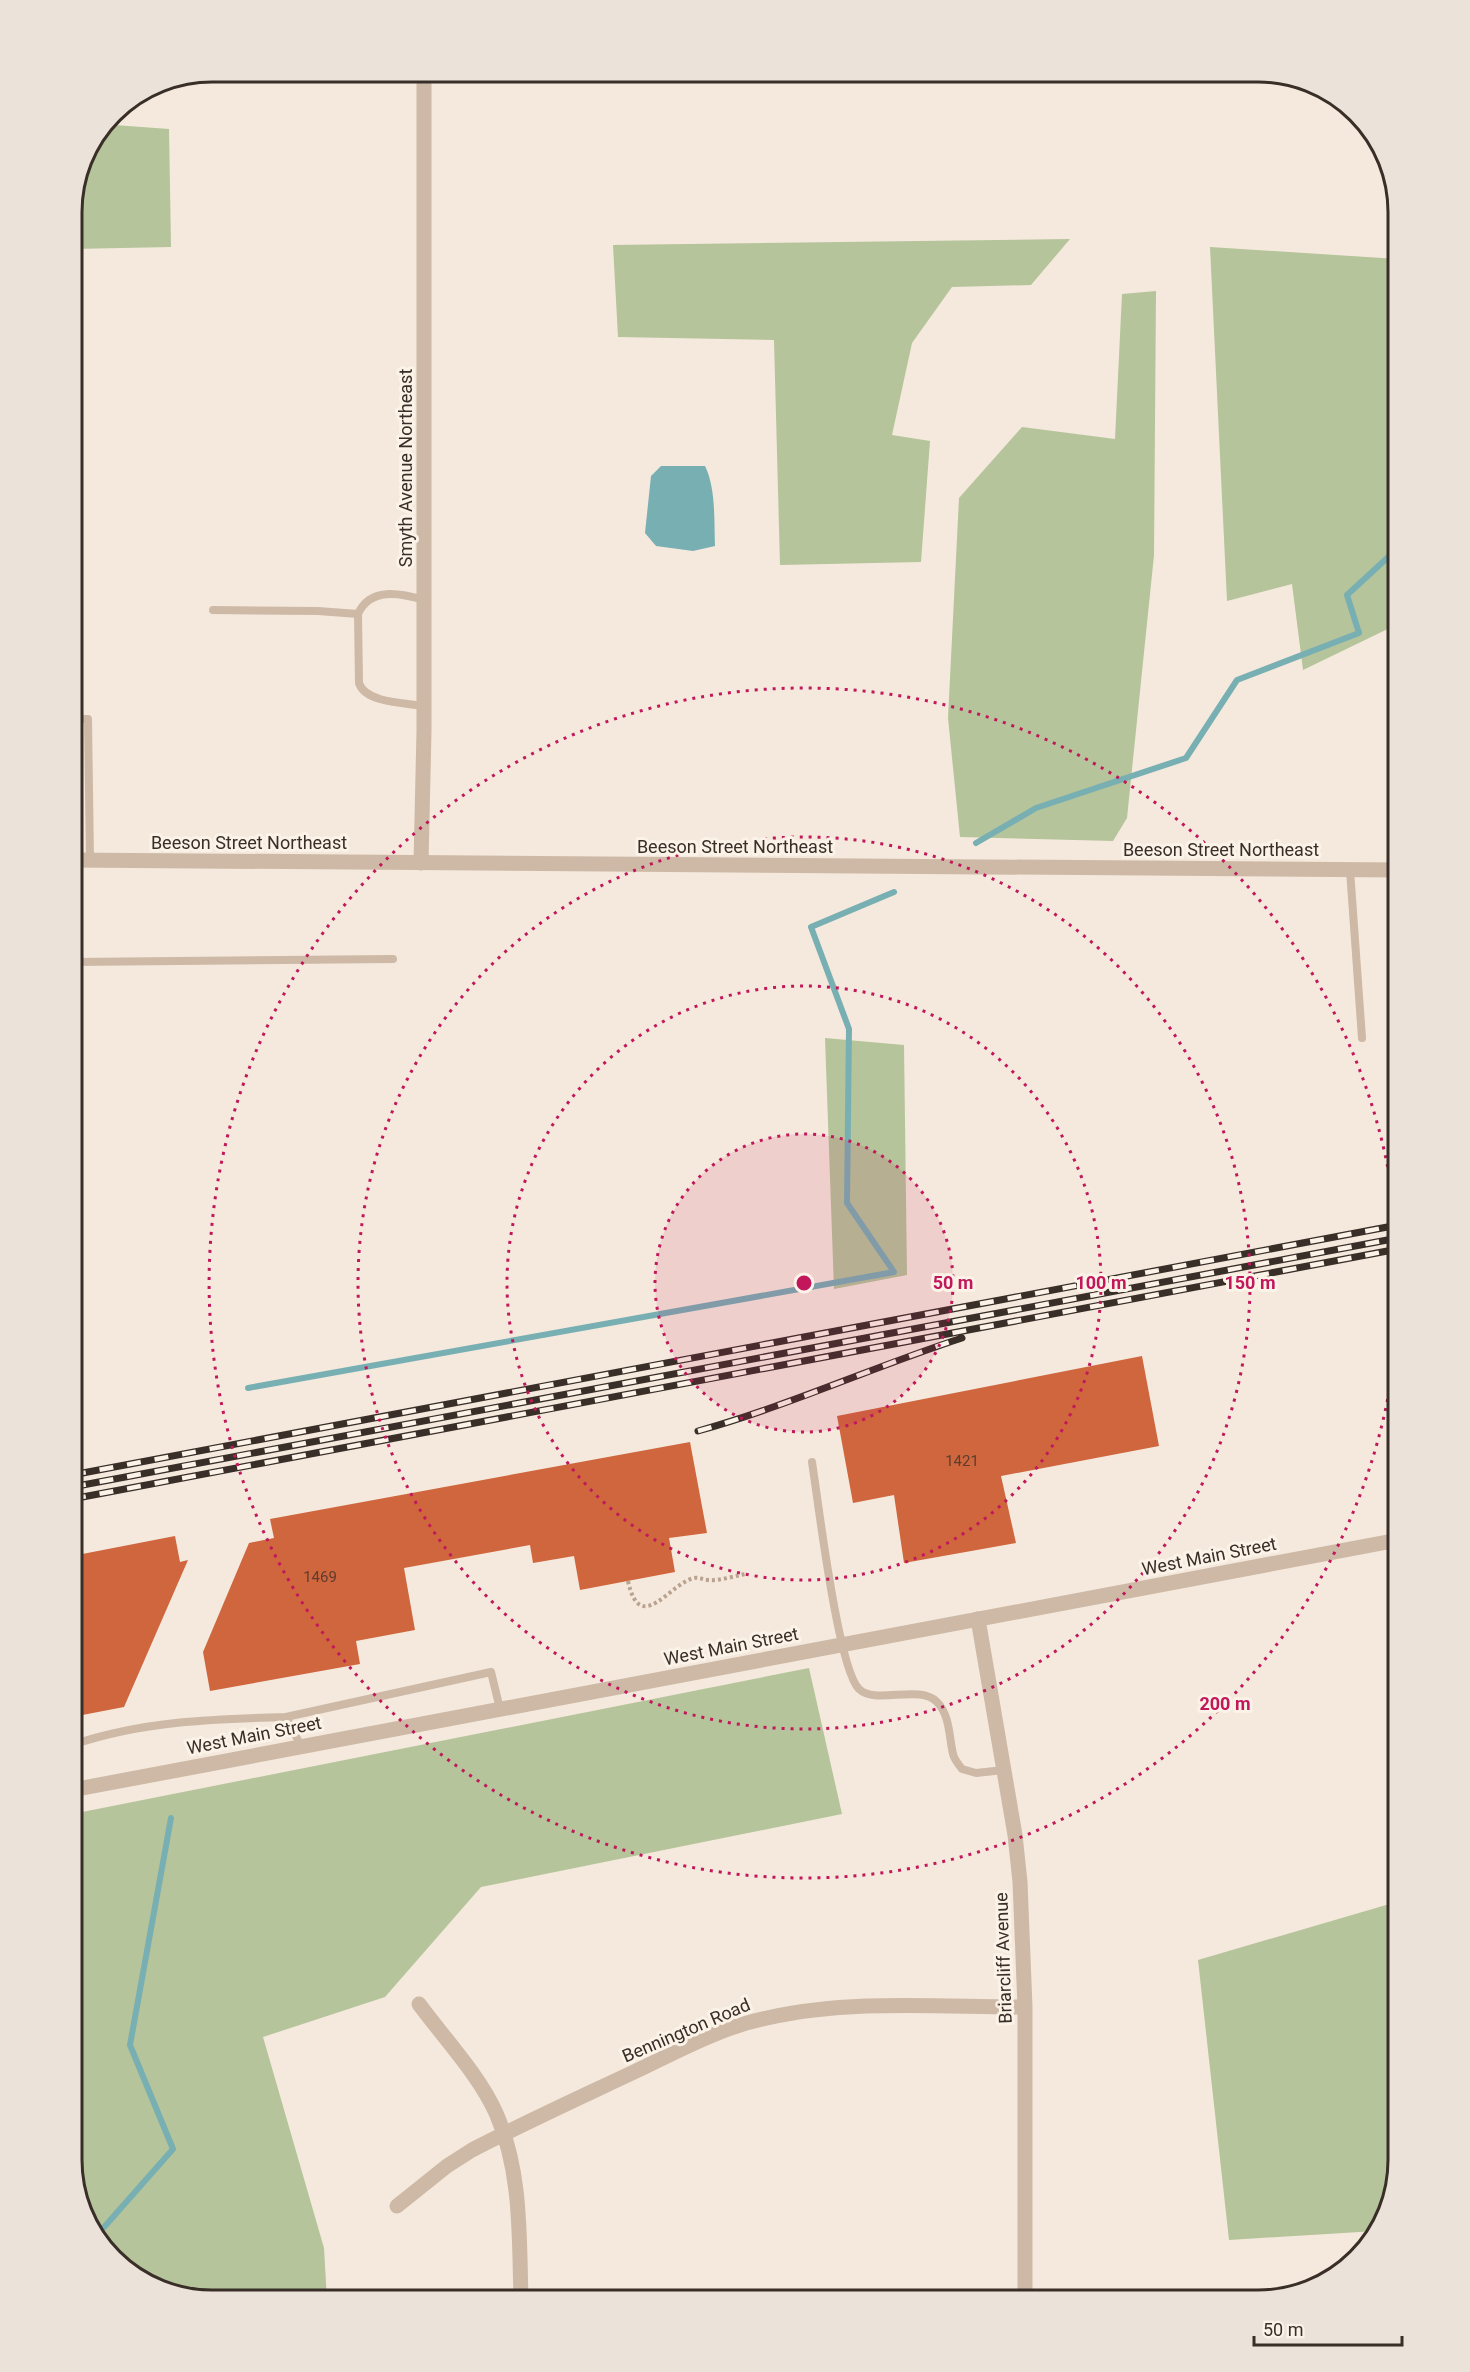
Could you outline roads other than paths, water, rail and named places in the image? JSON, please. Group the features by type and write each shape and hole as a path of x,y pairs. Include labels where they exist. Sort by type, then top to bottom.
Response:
{"street":[{"name":"Smyth Avenue Northeast","path":"422,863 424,83"},
{"name":"Beeson Street Northeast","path":"83,861 1388,870"},
{"name":"West Main Street","path":"82,1788 1388,1542"},
{"name":"Briarcliff Avenue","path":"978,1619 1004,1770 1020,1882 1025,2007 1025,2290"},
{"path":"419,2004 481,2087 496,2112 504,2133 513,2164 518,2200 521,2289"},
{"name":"Bennington Road","path":"398,2206 447,2166 504,2133 683,2049 740,2025 764,2018 828,2008 1025,2007"}],"lane":[{"path":"424,600 390,594 370,598 358,614 361,690 370,697 424,706"},
{"path":"213,610 318,611 358,614"},
{"path":"83,719 88,719 90,861"},
{"path":"1350,870 1362,1038"},
{"path":"83,962 393,959"},
{"path":"812,1462 842,1645 849,1673 859,1690 869,1694 916,1695 936,1700 945,1713 954,1757 962,1769 976,1773 1004,1770"},
{"path":"82,1741 103,1734 195,1719 286,1717 490,1672 500,1709"},
{"path":"286,1717 301,1746"}],"water":[{"path":"661,466 705,466 713,494 715,546 693,551 656,546 645,533 651,476"}],"waterway":[{"path":"976,843 1036,808 1186,758 1237,680 1359,633 1347,595 1388,557"},
{"path":"248,1388 894,1272 847,1203 849,1029 811,927 894,892"},
{"path":"102,2229 173,2149 130,2045 171,1818"}],"railway":[{"path":"82,1473 1388,1227"},
{"path":"82,1485 1388,1240"},
{"path":"82,1497 1388,1251"},
{"path":"698,1431 765,1410 962,1338"}]}
